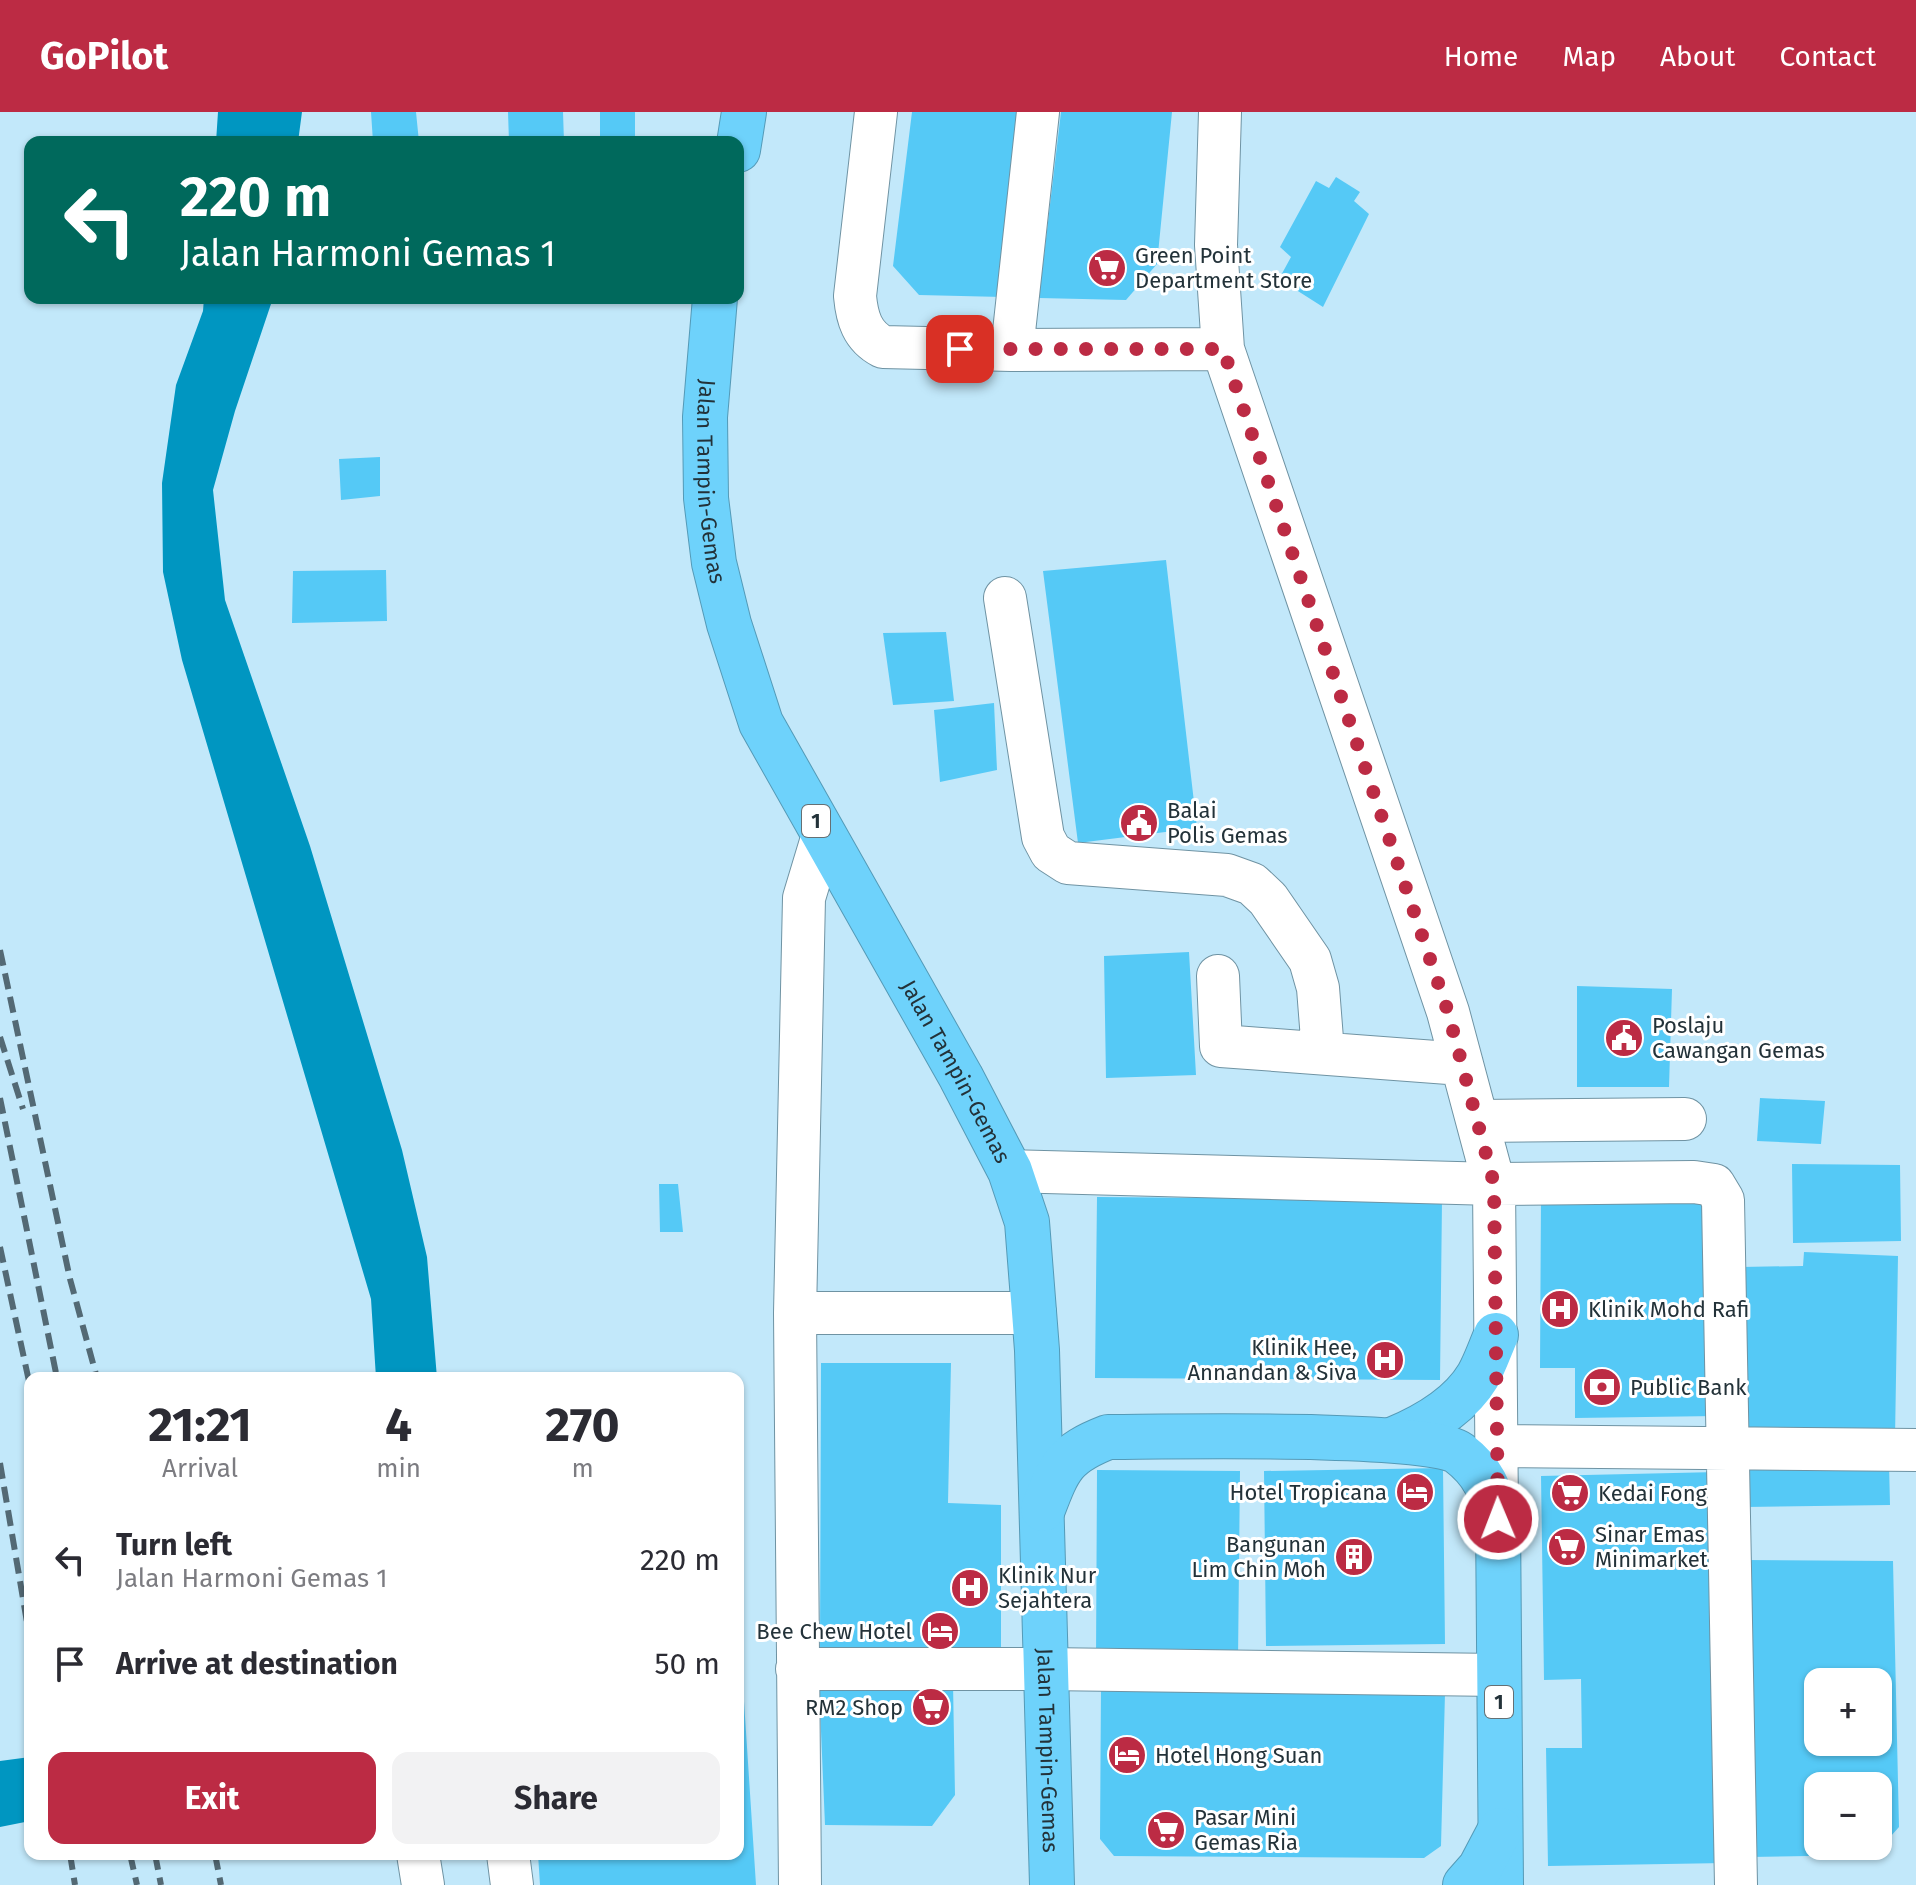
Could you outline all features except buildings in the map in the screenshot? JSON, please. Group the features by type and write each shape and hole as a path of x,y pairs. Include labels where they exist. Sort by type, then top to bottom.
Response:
{"highway":[{"path":"740,136 744,112"},
{"name":"Jalan Tampin-Gemas","path":"714,304 705,439 706,498 714,563 729,624 761,723 961,1077 1010,1171 1027,1222 1036,1331 1052,1885"},
{"name":"1","path":"1036,1331 1052,1388 1079,1421 1108,1437 1394,1439 1457,1450 1489,1485 1498,1519 1501,1885"},
{"path":"1394,1439 1428,1425 1449,1407 1478,1377 1496,1335"},
{"path":"1041,1513 1064,1461 1083,1446 1108,1437"},
{"path":"1465,1885 1480,1868 1500,1830"}],"street":[{"path":"876,112 855,296 856,313 871,341 883,347 1012,350 1223,349"},
{"path":"1012,350 1038,112"},
{"path":"1220,112 1216,245 1223,349 1448,1012 1494,1184 1498,1519"},
{"path":"1005,598 1043,837 1051,852 1068,863 1227,875 1252,884 1268,899 1310,960 1318,988 1323,1052"},
{"path":"800,1885 795,1313 804,898 823,835"},
{"path":"1218,976 1221,1046 1462,1064"},
{"path":"1478,1121 1685,1119"},
{"path":"1010,1171 1494,1184 1694,1182 1714,1185 1723,1200 1736,1885"},
{"path":"795,1313 1036,1331"},
{"path":"1496,1446 1916,1450"},
{"path":"797,1669 1499,1675"},
{"path":"419,1860 423,1885"},
{"path":"509,1860 512,1885"}],"water":[{"path":"218,112 302,112 299,136 216,136"},
{"path":"204,304 271,304 235,411 213,490 225,600 310,846 402,1150 427,1257 437,1372 376,1372 371,1299 182,660 163,572 162,483 176,385"},
{"path":"24,1758 24,1822 0,1827 0,1761"}],"railway":[{"path":"0,950 70,1279 95,1372"},
{"path":"0,1037 23,1109"},
{"path":"0,1098 56,1372"},
{"path":"0,1247 27,1372"},
{"path":"0,1463 24,1605"},
{"path":"71,1860 75,1885"},
{"path":"131,1860 137,1885"},
{"path":"156,1860 161,1885"},
{"path":"216,1860 221,1885"}],"place":[{"name":"Green Point Department Store","path":"1107,268"},
{"name":"Balai Polis Gemas","path":"1139,823"},
{"name":"Poslaju Cawangan Gemas","path":"1624,1038"},
{"name":"Klinik Mohd Rafi","path":"1560,1309"},
{"name":"Klinik Hee, Annandan & Siva","path":"1385,1360"},
{"name":"Public Bank","path":"1602,1387"},
{"name":"Hotel Tropicana","path":"1415,1492"},
{"name":"Kedai Fong","path":"1570,1493"},
{"name":"Sinar Emas Minimarket","path":"1567,1547"},
{"name":"Bangunan Lim Chin Moh","path":"1354,1557"},
{"name":"Klinik Nur Sejahtera","path":"970,1588"},
{"name":"Bee Chew Hotel","path":"940,1631"},
{"name":"RM2 Shop","path":"931,1707"},
{"name":"Hotel Hong Suan","path":"1127,1755"},
{"name":"Pasar Mini Gemas Ria","path":"1166,1830"}],"route":[{"path":"960,349 1223,349 1448,1012 1494,1184 1498,1519"}]}
